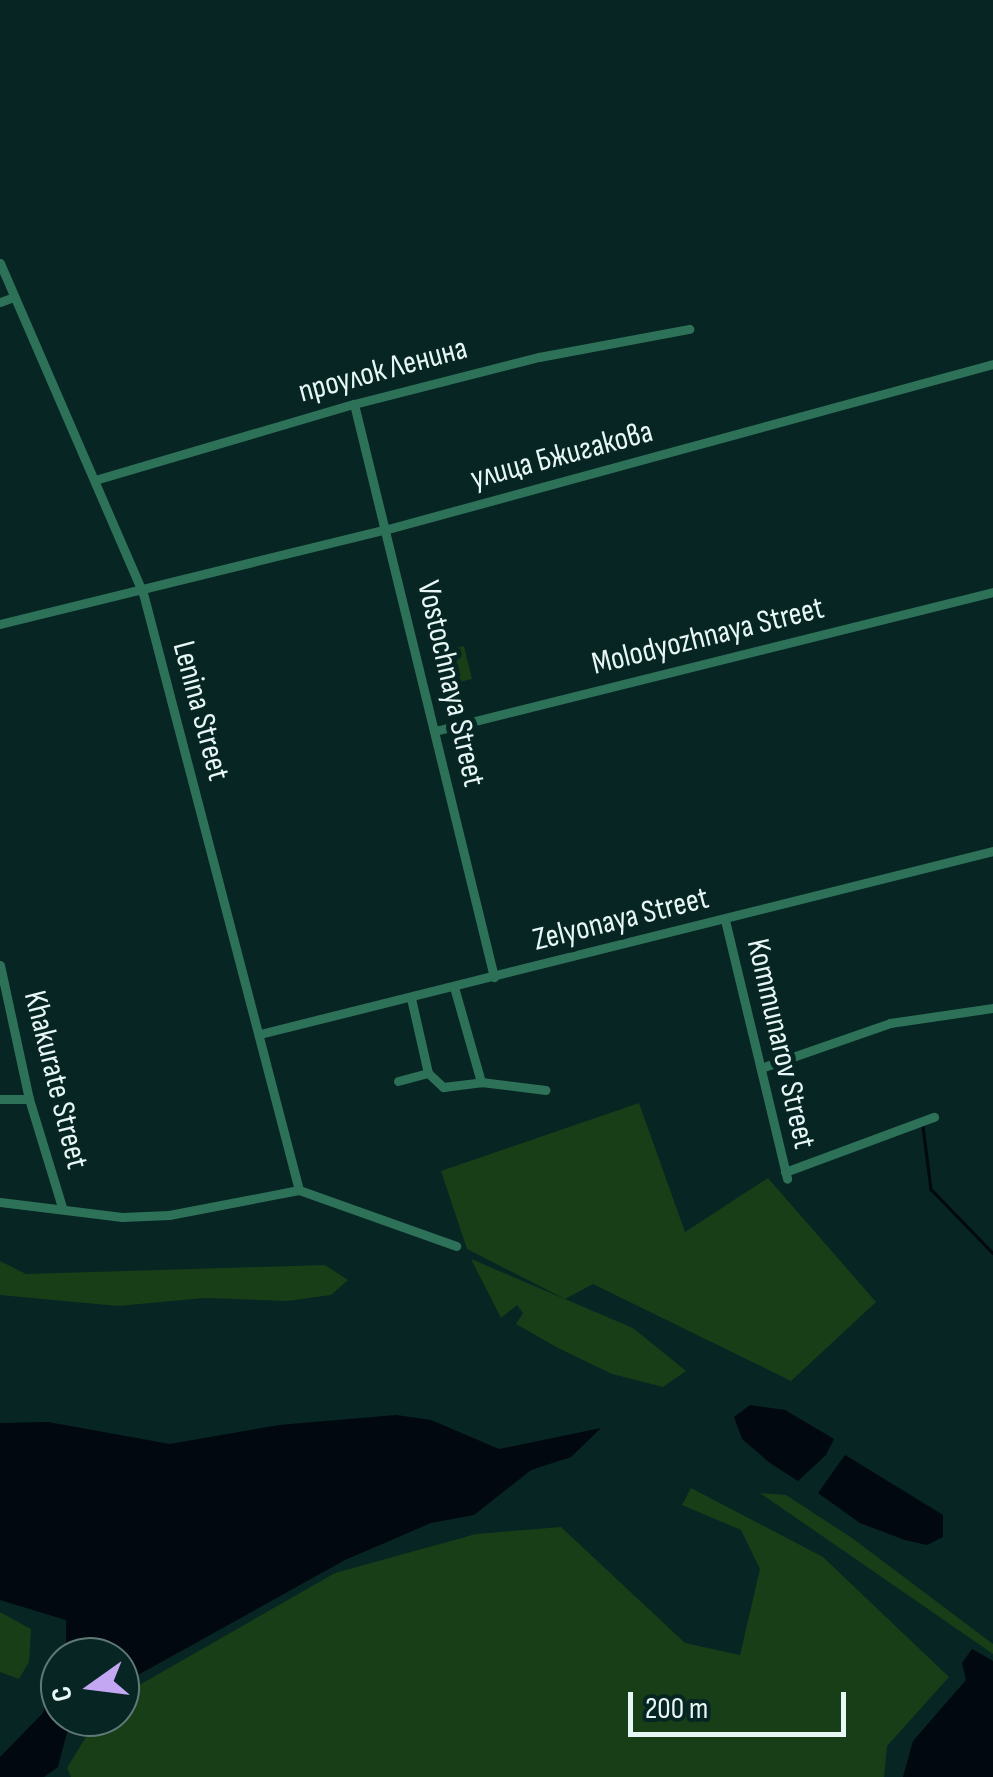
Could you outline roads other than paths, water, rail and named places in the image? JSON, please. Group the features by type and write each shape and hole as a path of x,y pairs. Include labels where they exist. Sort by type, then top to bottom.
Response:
{"street":[{"name":"Lenina Street","path":"0,263 143,593 299,1190"},
{"path":"0,302 14,297"},
{"name":"проулок Ленина","path":"95,480 354,404 540,357 688,329"},
{"name":"улица Бжигакова","path":"0,624 143,593 388,530 993,364"},
{"name":"Vostochnaya Street","path":"354,404 388,530 494,977"},
{"name":"Molodyozhnaya Street","path":"434,732 993,592"},
{"name":"Zelyonaya Street","path":"260,1034 993,851"},
{"name":"Kommunarov Street","path":"725,920 786,1176 934,1117"},
{"name":"Khakurate Street","path":"0,966 29,1099 62,1207"},
{"path":"454,988 481,1082"},
{"path":"411,998 428,1074 443,1087 481,1082 546,1090"},
{"path":"761,1068 890,1023 993,1008"},
{"path":"398,1081 428,1074"},
{"path":"0,1099 29,1099"},
{"path":"0,1202 122,1217 169,1215 299,1190 456,1246"}],"waterway":[{"path":"923,1126 931,1189 993,1253"}]}
